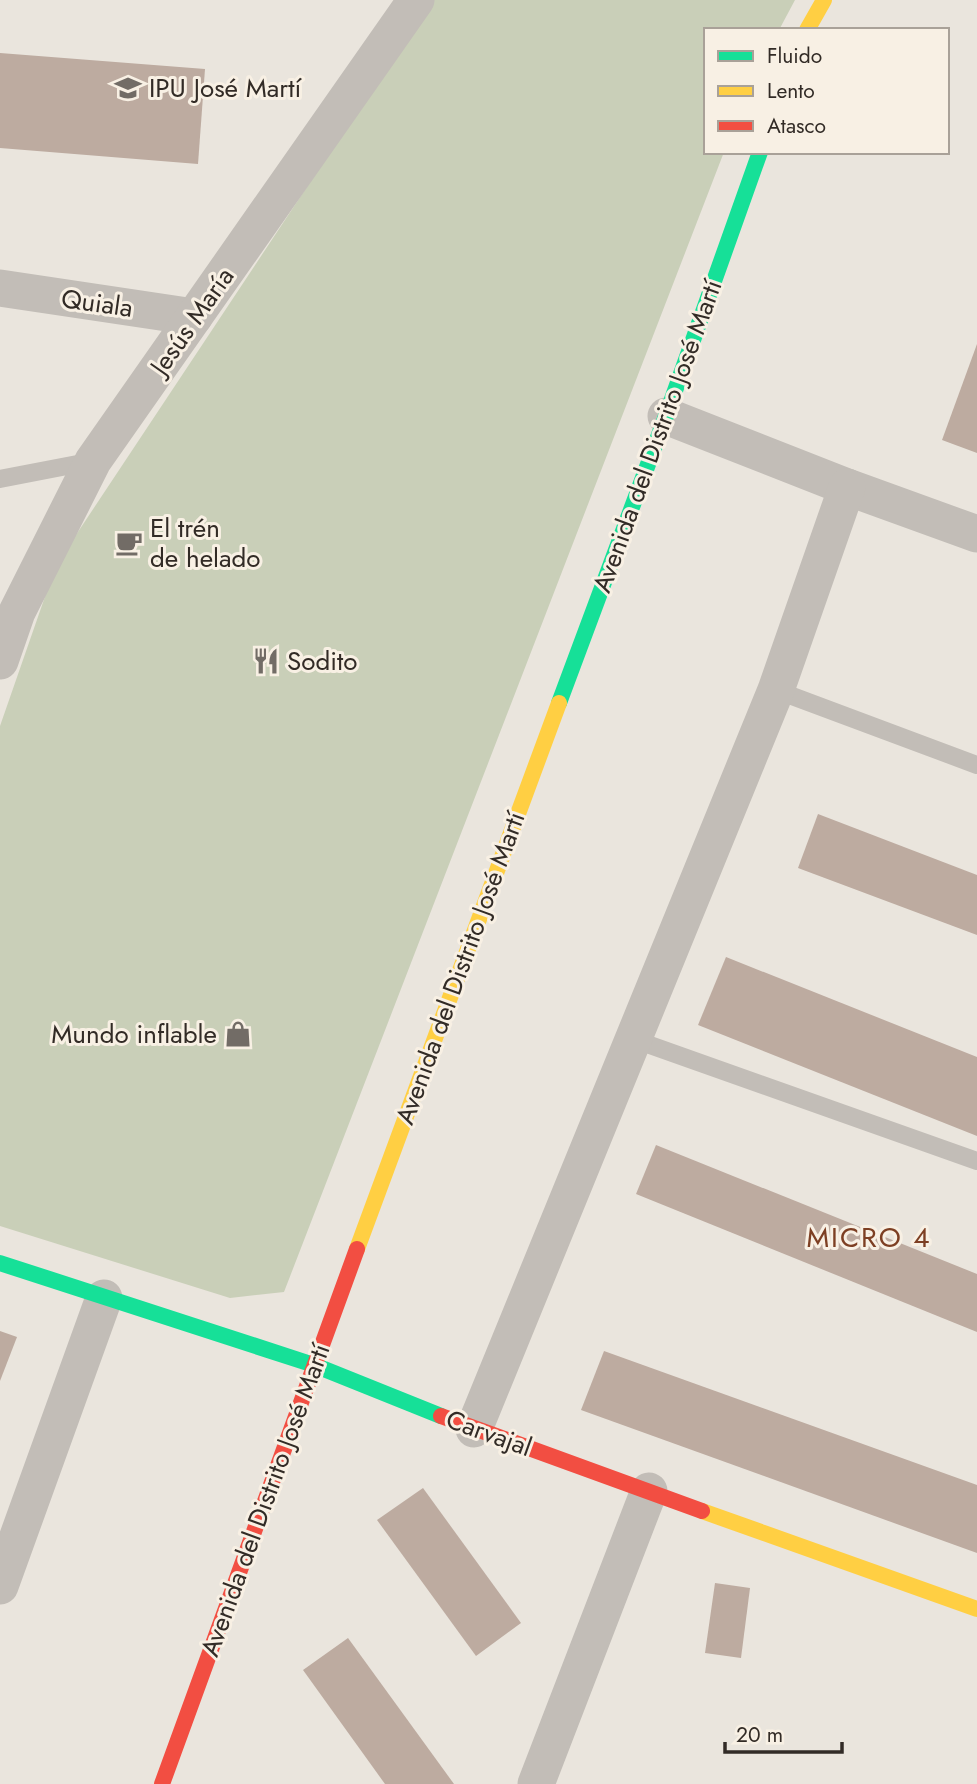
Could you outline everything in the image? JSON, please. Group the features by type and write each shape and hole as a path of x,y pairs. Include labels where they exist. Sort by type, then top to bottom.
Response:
{"main road":[{"path":"808,28 824,0"},
{"name":"Avenida del Distrito José Martí","path":"162,1784 314,1365 666,416 759,154"},
{"name":"Carvajal","path":"0,1263 314,1365 474,1429 977,1609"}],"street":[{"name":"Jesús María","path":"0,661 17,612 93,461 416,0"},
{"name":"Quiala","path":"0,288 194,317"},
{"path":"666,416 847,487 977,534"},
{"path":"474,1429 776,690 847,487"},
{"path":"0,1586 104,1298"},
{"path":"536,1784 649,1491"}],"lane":[{"path":"0,479 93,461"},
{"path":"776,690 977,765"},
{"path":"633,1039 977,1161"}],"green space":[{"path":"431,0 795,0 780,28 704,28 704,154 723,154 284,1292 230,1298 0,1226 0,726 56,565"}],"building":[{"path":"0,53 205,69 198,164 0,148"},
{"path":"977,344 977,453 942,440"},
{"path":"818,814 977,875 977,935 798,868"},
{"path":"726,957 977,1057 977,1136 698,1025"},
{"path":"656,1145 977,1274 977,1332 636,1194"},
{"path":"0,1331 17,1337 0,1381"},
{"path":"604,1351 977,1485 977,1553 581,1410"},
{"path":"423,1488 521,1623 476,1656 377,1520"},
{"path":"715,1583 750,1588 741,1658 705,1653"},
{"path":"348,1638 454,1784 385,1784 303,1670"}],"traffic: fast":[{"path":"559,703 666,416 759,154"},
{"path":"0,1263 314,1365 441,1416"}],"traffic: slow":[{"path":"808,28 824,0"},
{"path":"357,1249 559,703"},
{"path":"702,1511 977,1609"}],"traffic: jam":[{"path":"162,1784 357,1249"},
{"path":"441,1416 702,1511"}],"place":[{"name":"IPU José Martí","path":"128,88"},
{"name":"El trén de helado","path":"129,543"},
{"name":"Sodito","path":"266,661"},
{"name":"Mundo inflable","path":"238,1034"}],"district":[{"name":"MICRO 4","path":"869,1237"}]}
